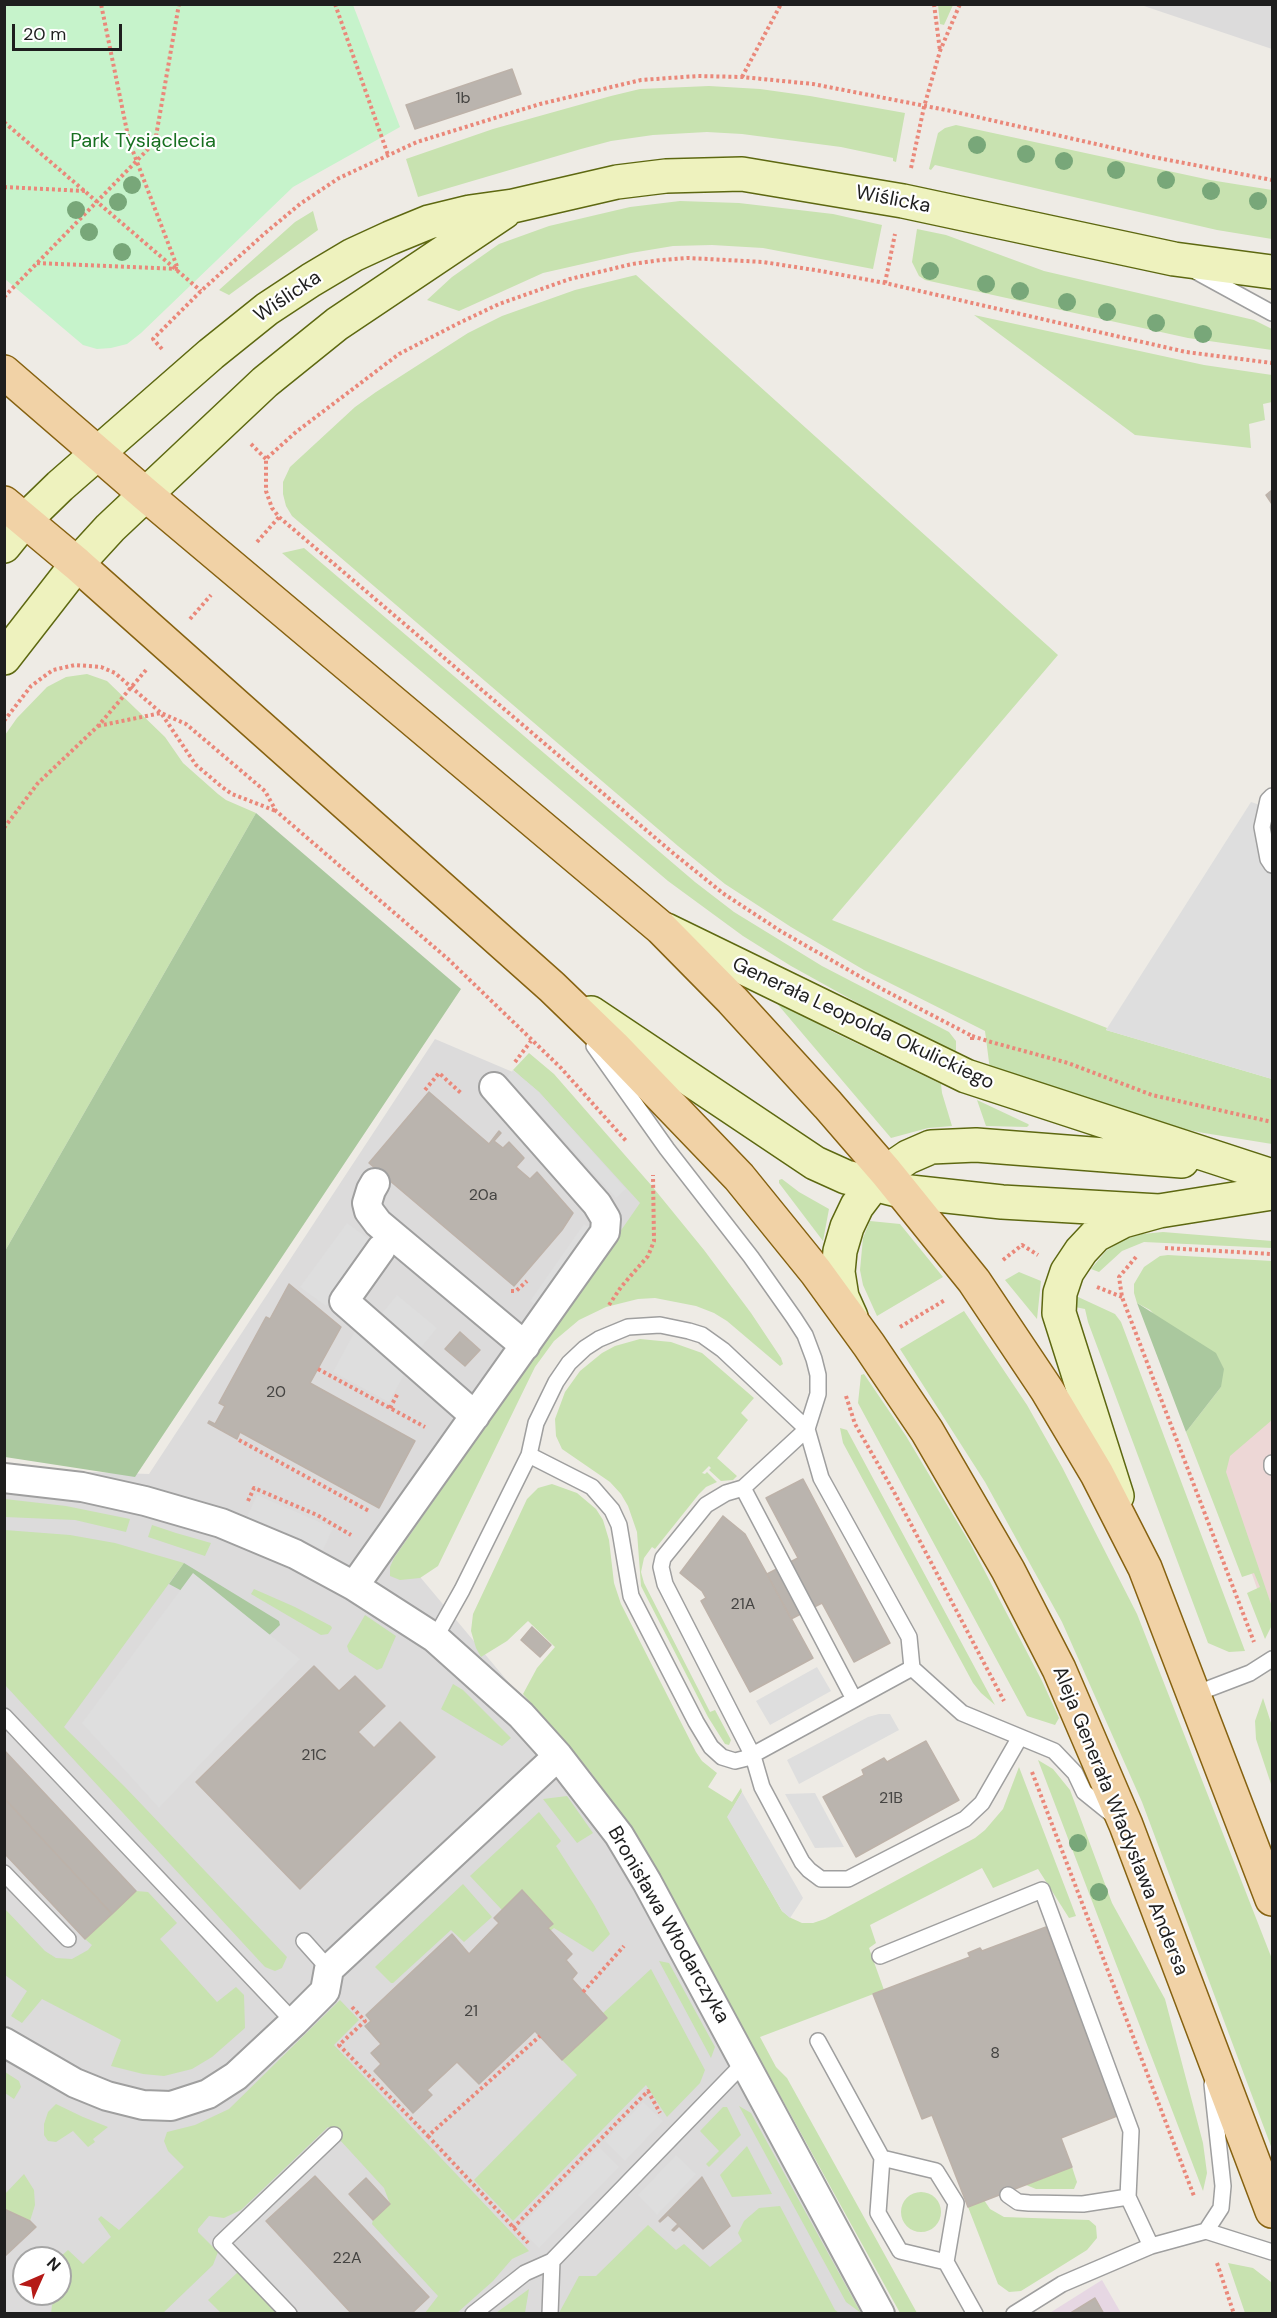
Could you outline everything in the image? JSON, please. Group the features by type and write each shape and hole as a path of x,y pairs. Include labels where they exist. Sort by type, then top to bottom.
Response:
{"main road":[{"name":"Wiślicka","path":"4,546 15,511 98,453 211,354 267,309 353,255 429,222 470,212 513,206 579,190 656,177 742,174 903,201 1174,259 1272,272"},
{"name":"Wiślicka","path":"4,658 77,564 110,528 265,382 337,324 513,206"},
{"path":"4,372 145,494 661,928 732,1000 828,1105 882,1174 974,1281 1023,1352 1072,1431 1130,1538"},
{"name":"Aleja Generała Władysława Andersa","path":"15,511 552,987 613,1046 740,1177 786,1232 855,1325 927,1431 1008,1570 1059,1669 1126,1825 1272,2211"},
{"name":"Generała Leopolda Okulickiego","path":"661,928 966,1076 1110,1125 1272,1176"},
{"path":"552,987 815,1163 846,1177 882,1174 1002,1202 1159,1211"},
{"name":"Generała Leopolda Okulickiego","path":"855,1325 842,1297 839,1261 847,1227 857,1206 882,1174 908,1157 931,1147 954,1145 1241,1165"},
{"path":"1272,1193 1159,1211 1123,1221 1096,1235 1074,1261 1063,1282 1058,1303 1130,1538 1195,1694 1272,1899"}],"street":[{"path":"354,1586 602,1239 607,1225 604,1213 597,1204 494,1087"},
{"path":"375,1183 367,1203 369,1211 378,1223 525,1346"},
{"path":"381,1249 344,1300 475,1416"},
{"name":"Bronisława Włodarczyka","path":"4,1478 82,1487 145,1501 221,1523 295,1554 354,1586 435,1638 520,1715 558,1756 619,1834 880,2313"},
{"path":"4,2042 75,2083 107,2096 143,2105 171,2106 208,2094 236,2076 294,2022 325,1991 329,1969 558,1756"}],"lane":[{"path":"1174,259 1272,313"},
{"path":"1272,796 1268,800 1262,826 1268,859 1272,865"},
{"path":"552,987 667,1149 751,1257 805,1335 818,1375 818,1394 807,1429 743,1488 726,1493 706,1505 663,1558 661,1567 665,1584 753,1756 762,1787 802,1862 808,1870 821,1879 848,1880 965,1819 982,1803 1020,1737"},
{"path":"435,1638 462,1590 529,1455 536,1423 556,1382 569,1363 599,1339 628,1327 644,1325 675,1327 702,1335 712,1341 807,1429 821,1478 909,1637 912,1668 962,1713 1054,1751 1076,1773 1084,1792 1126,1825"},
{"path":"529,1455 591,1487 612,1510 619,1525 631,1596 696,1722 716,1754 735,1761 753,1756 912,1668"},
{"path":"743,1488 854,1699"},
{"path":"1195,1694 1250,1673 1272,1659"},
{"path":"4,1716 294,2022"},
{"path":"4,1873 68,1939"},
{"path":"880,1956 1042,1890 1131,2131 1128,2197 1151,2246"},
{"path":"304,1941 329,1969"},
{"path":"1206,2231 1221,2208 1223,2187 1207,2040"},
{"path":"818,2041 882,2158 878,2213 900,2251 946,2262"},
{"path":"473,2313 525,2273 552,2261 745,2062"},
{"path":"289,2313 221,2243 334,2134"},
{"path":"882,2158 936,2171 956,2203 946,2262 975,2313"},
{"path":"1008,2195 1018,2202 1083,2204 1128,2197"},
{"path":"1014,2313 1062,2284 1151,2246 1206,2231 1272,2252"},
{"path":"550,2313 552,2261"}],"path":[{"path":"101,4 129,141 178,269"},
{"path":"4,297 155,142 179,4"},
{"path":"335,4 388,155"},
{"path":"742,77 781,4"},
{"path":"934,4 940,51"},
{"path":"912,165 924,108 940,51 960,4"},
{"path":"4,122 99,201 201,291"},
{"path":"4,187 86,191"},
{"path":"885,283 897,226"},
{"path":"1272,363 1186,352 885,283 763,262 688,258 632,264 581,277 500,304 399,354 296,432 266,459 266,491 272,508 279,517 724,894 782,932 834,962 972,1036 1068,1063 1152,1095 1272,1122"},
{"path":"37,263 178,269"},
{"path":"153,339 168,355"},
{"path":"259,540 279,517"},
{"path":"189,620 199,609"},
{"path":"4,721 31,686 42,676 75,664 101,667 115,673 161,712 186,724 265,791 276,810 448,959 531,1041 523,1053"},
{"path":"4,828 38,783 98,726 141,676"},
{"path":"98,726 161,712"},
{"path":"161,712 196,765 232,794 276,810"},
{"path":"972,1036 972,1045"},
{"path":"425,1090 439,1073 465,1096"},
{"path":"605,1313 621,1287 648,1256 654,1241 653,1171"},
{"path":"998,1264 1022,1245 1046,1260"},
{"path":"1162,1248 1272,1254"},
{"path":"1139,1254 1127,1265 1119,1277 1122,1297 1255,1646"},
{"path":"506,1288 516,1291 534,1273"},
{"path":"899,1327 948,1298"},
{"path":"318,1369 429,1429"},
{"path":"855,1424 894,1492 1005,1702"},
{"path":"239,1440 370,1512"},
{"path":"1028,1762 1196,2203"},
{"path":"583,1992 624,1946"},
{"path":"362,2018 365,2021 339,2045 512,2226 648,2091 673,2136"},
{"path":"428,2136 540,2036"},
{"path":"1216,2259 1234,2313"}],"shaded area":[{"path":"1141,5 1272,5 1272,49"},
{"path":"1251,802 1272,809 1272,1079 1106,1030"},
{"path":"435,1039 548,1087 646,1197 405,1559 635,1833 894,2313 5,2313 4,1469 149,1474"},
{"path":"513,1070 539,1092 626,1189 616,1198 528,1101 505,1080"},
{"path":"347,1223 373,1242 326,1306 300,1287"},
{"path":"584,1224 594,1231 540,1308 530,1301"},
{"path":"397,1295 437,1328 419,1350 379,1317"},
{"path":"355,1331 405,1373 389,1402 333,1372"},
{"path":"1272,1411 1272,1631 1206,1443"},
{"path":"257,1495 333,1528 323,1550 247,1517"},
{"path":"193,1573 300,1659 159,1808 82,1723"},
{"path":"817,1667 831,1691 770,1725 756,1701"},
{"path":"890,1714 899,1730 799,1784 787,1760 868,1717"},
{"path":"742,1792 803,1898 790,1918 782,1911 727,1817"},
{"path":"815,1793 844,1847 815,1848 785,1794"},
{"path":"643,2102 663,2121 625,2161 605,2141"},
{"path":"599,2147 619,2167 539,2248 519,2228"},
{"path":"676,2155 696,2174 657,2215 638,2195"},
{"path":"1102,2280 1121,2313 1048,2314"}],"green space":[{"name":"Park Tysiąclecia","path":"5,4 353,5 400,127 293,187 127,344 97,349 83,345 5,279"},
{"path":"938,5 953,5 944,25 940,24"},
{"path":"709,86 760,89 905,113 896,162 893,158 841,147 742,134 707,132 653,135 611,141 418,197 406,159 493,129 640,89"},
{"path":"956,125 1210,180 1272,190 1272,239 1217,230 935,165 931,170 929,169 938,133"},
{"path":"680,201 739,203 833,214 882,225 873,269 763,248 712,245 673,246 543,273 459,311 427,300 452,277 499,244 549,226 630,207"},
{"path":"313,211 318,230 229,295 219,290 295,222"},
{"path":"917,229 946,235 1044,271 1254,320 1272,329 1272,350 1188,338 925,280 919,276 912,262"},
{"path":"636,275 1058,655 832,920 1107,1028 1106,1030 1272,1079 1272,1144 1153,1123 990,1070 985,1031 864,970 791,927 725,884 292,516 283,494 283,482 290,467 355,407 376,392 468,333 502,316 575,290"},
{"path":"974,315 1204,365 1272,375 1272,402 1263,404 1265,420 1249,424 1251,448 1135,435"},
{"path":"304,548 695,882 734,912 822,966 949,1032 956,1041 956,1052 874,1012 791,966 743,936 668,881 282,553"},
{"path":"87,674 107,681 165,737 183,763 218,794 256,813 5,1251 5,735 17,718 47,687 66,677"},
{"path":"256,813 461,989 135,1477 5,1457 5,1251"},
{"path":"775,998 831,1031 941,1084 952,1126 928,1128 891,1138 774,1000"},
{"path":"529,1053 554,1074 651,1185 751,1313 783,1364 780,1366 727,1321 696,1306 655,1298 638,1299 606,1307 579,1320 554,1341 535,1367 438,1566 420,1578 400,1580 390,1576 390,1567 394,1558 640,1203 539,1092 513,1070"},
{"path":"977,1100 1029,1125 1027,1127 986,1126"},
{"path":"782,1179 799,1192 829,1209 823,1241 779,1183"},
{"path":"870,1221 900,1224 943,1277 877,1316 863,1285 860,1270 863,1238"},
{"path":"1163,1232 1272,1241 1272,1248 1144,1242 1122,1251 1099,1272 1091,1269 1106,1251 1123,1240 1142,1234"},
{"path":"1160,1256 1272,1261 1272,1420 1230,1456 1226,1472 1272,1607 1272,1625 1265,1639 1247,1593 1260,1587 1254,1573 1242,1577 1186,1432 1221,1387 1150,1310 1137,1303 1134,1293 1134,1284 1144,1267"},
{"path":"1019,1272 1041,1281 1037,1319 1005,1280"},
{"path":"1076,1296 1115,1314 1121,1322 1245,1651 1229,1652 1208,1643 1085,1309 1075,1307"},
{"path":"1137,1303 1216,1353 1224,1369 1221,1387 1186,1432"},
{"path":"964,1311 1027,1405 1062,1467 1137,1614 1272,1959 1272,2149 1142,1802 1062,1622 985,1482 900,1349"},
{"path":"640,1339 671,1342 702,1353 754,1398 741,1413 748,1420 717,1458 737,1476 733,1480 721,1481 709,1470 711,1468 709,1466 702,1473 707,1472 717,1482 706,1487 699,1494 655,1549 652,1547 644,1558 641,1572 644,1583 710,1712 715,1710 731,1740 729,1745 725,1744 708,1717 641,1586 637,1532 628,1506 610,1482 562,1449 556,1436 555,1419 565,1392 580,1371 602,1353 615,1346"},
{"path":"864,1374 906,1436 971,1545 1042,1681 1059,1718 1055,1725 1027,1716 858,1403 861,1375"},
{"path":"840,1428 847,1430 995,1705 973,1683 843,1443"},
{"path":"552,1484 577,1493 596,1509 603,1520 609,1540 614,1583 621,1604 696,1752 702,1761 717,1773 708,1787 732,1802 741,1788 742,1792 728,1817 782,1911 791,1918 802,1923 813,1923 825,1919 975,1838 1003,1809 1019,1767 1076,1916 1069,1918 1038,1869 993,1888 982,1868 870,1925 876,1943 869,1948 884,1990 760,2037 776,2067 787,2078 917,2313 900,2313 636,1834 589,1770 523,1694 537,1668 555,1647 528,1621 507,1641 481,1657 476,1648 471,1631 473,1614 527,1499 538,1488"},
{"path":"5,1499 66,1506 130,1519 126,1532 75,1520 5,1517"},
{"path":"152,1525 211,1543 205,1556 148,1537"},
{"path":"5,1530 70,1535 115,1543 184,1563 64,1727 125,1787 287,1957 282,1968 275,1971 265,1967 5,1685"},
{"path":"184,1563 279,1621 280,1625 264,1640 236,1620 169,1584"},
{"path":"254,1589 295,1607 332,1628 328,1634 321,1635 251,1594"},
{"path":"365,1615 396,1636 382,1668 377,1670 349,1652 347,1646"},
{"path":"453,1684 463,1690 511,1738 502,1746 441,1709"},
{"path":"1263,1698 1272,1726 1272,1787 1256,1739 1255,1721"},
{"path":"1038,1760 1053,1769 1070,1790 1112,1903 1165,1999 1203,2143 1207,2173 1203,2191"},
{"path":"567,1796 593,1833 577,1843 543,1799"},
{"path":"539,1812 561,1841 556,1846 610,1934 593,1952 554,1928 550,1931 548,1928 553,1924 522,1891 502,1910 470,1876"},
{"path":"463,1884 492,1917 464,1942 451,1930 391,1983 375,1967"},
{"path":"136,1891 148,1892 177,1923 160,1939 217,2002 236,1987 244,1995 245,2028 212,2057 192,2069 164,2076 143,2074 111,2066 121,2040 42,1999 22,2023 11,2016 27,1991 5,1975 4,1908 45,1951 56,1958 72,1959 88,1950 92,1945 85,1939"},
{"path":"659,1961 669,1963 715,2047 711,2058"},
{"path":"651,1969 705,2070 700,2083 667,2117 646,2085 513,2221 474,2180 577,2075 562,2060 607,2018 603,2013"},
{"path":"340,2000 359,2020 334,2045 529,2251 512,2259 493,2281 457,2313 425,2313 438,2296 372,2224 373,2220 390,2204 384,2188 328,2127 241,2210 224,2218 209,2216 198,2232 218,2252 213,2265 163,2313 51,2314 52,2306 72,2306 72,2254 83,2264 111,2237 98,2219 101,2216 119,2230 184,2167 168,2151 164,2141 167,2132 195,2125 229,2109"},
{"path":"5,2072 19,2081 21,2087 14,2099 5,2093"},
{"path":"56,2104 108,2127 93,2139 95,2142 88,2147 73,2131 56,2142 48,2141 44,2135 44,2124 48,2112"},
{"path":"739,2106 751,2113 861,2313 846,2302"},
{"path":"723,2107 727,2107 741,2135 709,2167 706,2164 719,2151 700,2131"},
{"path":"747,2146 772,2194 732,2197 720,2175"},
{"path":"1072,2167 1077,2182 1074,2189 1036,2189 1026,2185"},
{"path":"24,2174 34,2190 35,2205 30,2221 5,2209 5,2194"},
{"path":"921,2192 935,2198 941,2212 935,2226 921,2232 907,2226 901,2212 907,2198"},
{"path":"984,2200 990,2209 1004,2217 1089,2220 1096,2226 1097,2238 1087,2250 1021,2291 1009,2292 998,2284 968,2207"},
{"path":"780,2206 835,2310 839,2313 559,2313 579,2276 596,2276 648,2225 676,2250 684,2244 710,2267 742,2241 738,2233 744,2221 759,2208"},
{"path":"1228,2263 1253,2268 1271,2282 1272,2313 1245,2313"},
{"path":"238,2272 276,2313 221,2313 208,2300"},
{"path":"529,2289 525,2313 496,2313"}],"building":[{"path":"512,69 521,94 415,129 406,105"},
{"path":"1272,490 1272,504 1266,495"},
{"path":"429,1092 489,1144 499,1131 501,1133 494,1141 503,1148 509,1142 524,1158 516,1167 530,1179 537,1172 573,1213 562,1230 514,1286 369,1163"},
{"path":"289,1284 341,1327 310,1383 415,1441 379,1508 240,1432 237,1439 208,1423 209,1421 215,1424 225,1406 219,1403 266,1317 270,1319"},
{"path":"460,1332 480,1350 465,1366 445,1349"},
{"path":"803,1479 890,1643 854,1662 822,1603 791,1619 767,1574 798,1558 766,1498"},
{"path":"723,1516 745,1534 813,1658 750,1692 701,1601 706,1598 702,1591 680,1573"},
{"path":"532,1627 551,1645 540,1657 521,1640"},
{"path":"314,1666 339,1691 355,1676 385,1706 358,1732 374,1748 400,1722 435,1757 300,1889 196,1782"},
{"path":"926,1741 959,1800 856,1857 823,1797 864,1775 862,1770 884,1758 887,1762"},
{"path":"4,1750 136,1891 112,1914 4,1798"},
{"path":"4,1798 112,1914 85,1939 4,1853"},
{"path":"522,1890 553,1924 548,1928 572,1954 566,1960 577,1973 572,1979 607,2018 562,2060 535,2031 479,2084 457,2062 427,2090 432,2095 413,2113 374,2071 381,2064 371,2053 381,2044 365,2026 371,2021 366,2015 452,1934 469,1954 499,1923 494,1918"},
{"path":"1046,1927 1117,2116 1061,2138 1072,2167 968,2207 932,2115 922,2119 873,1994 970,1957 968,1953 980,1948 982,1951"},
{"path":"315,2176 429,2297 411,2314 352,2314 266,2221"},
{"path":"702,2177 730,2226 703,2249 679,2226 674,2231 672,2230 678,2224 668,2215 659,2221"},
{"path":"366,2178 390,2204 373,2220 349,2194"},
{"path":"4,2209 30,2221 36,2227 16,2246 12,2246 12,2250 4,2257"},
{"path":"1095,2298 1104,2314 1069,2314"}]}
